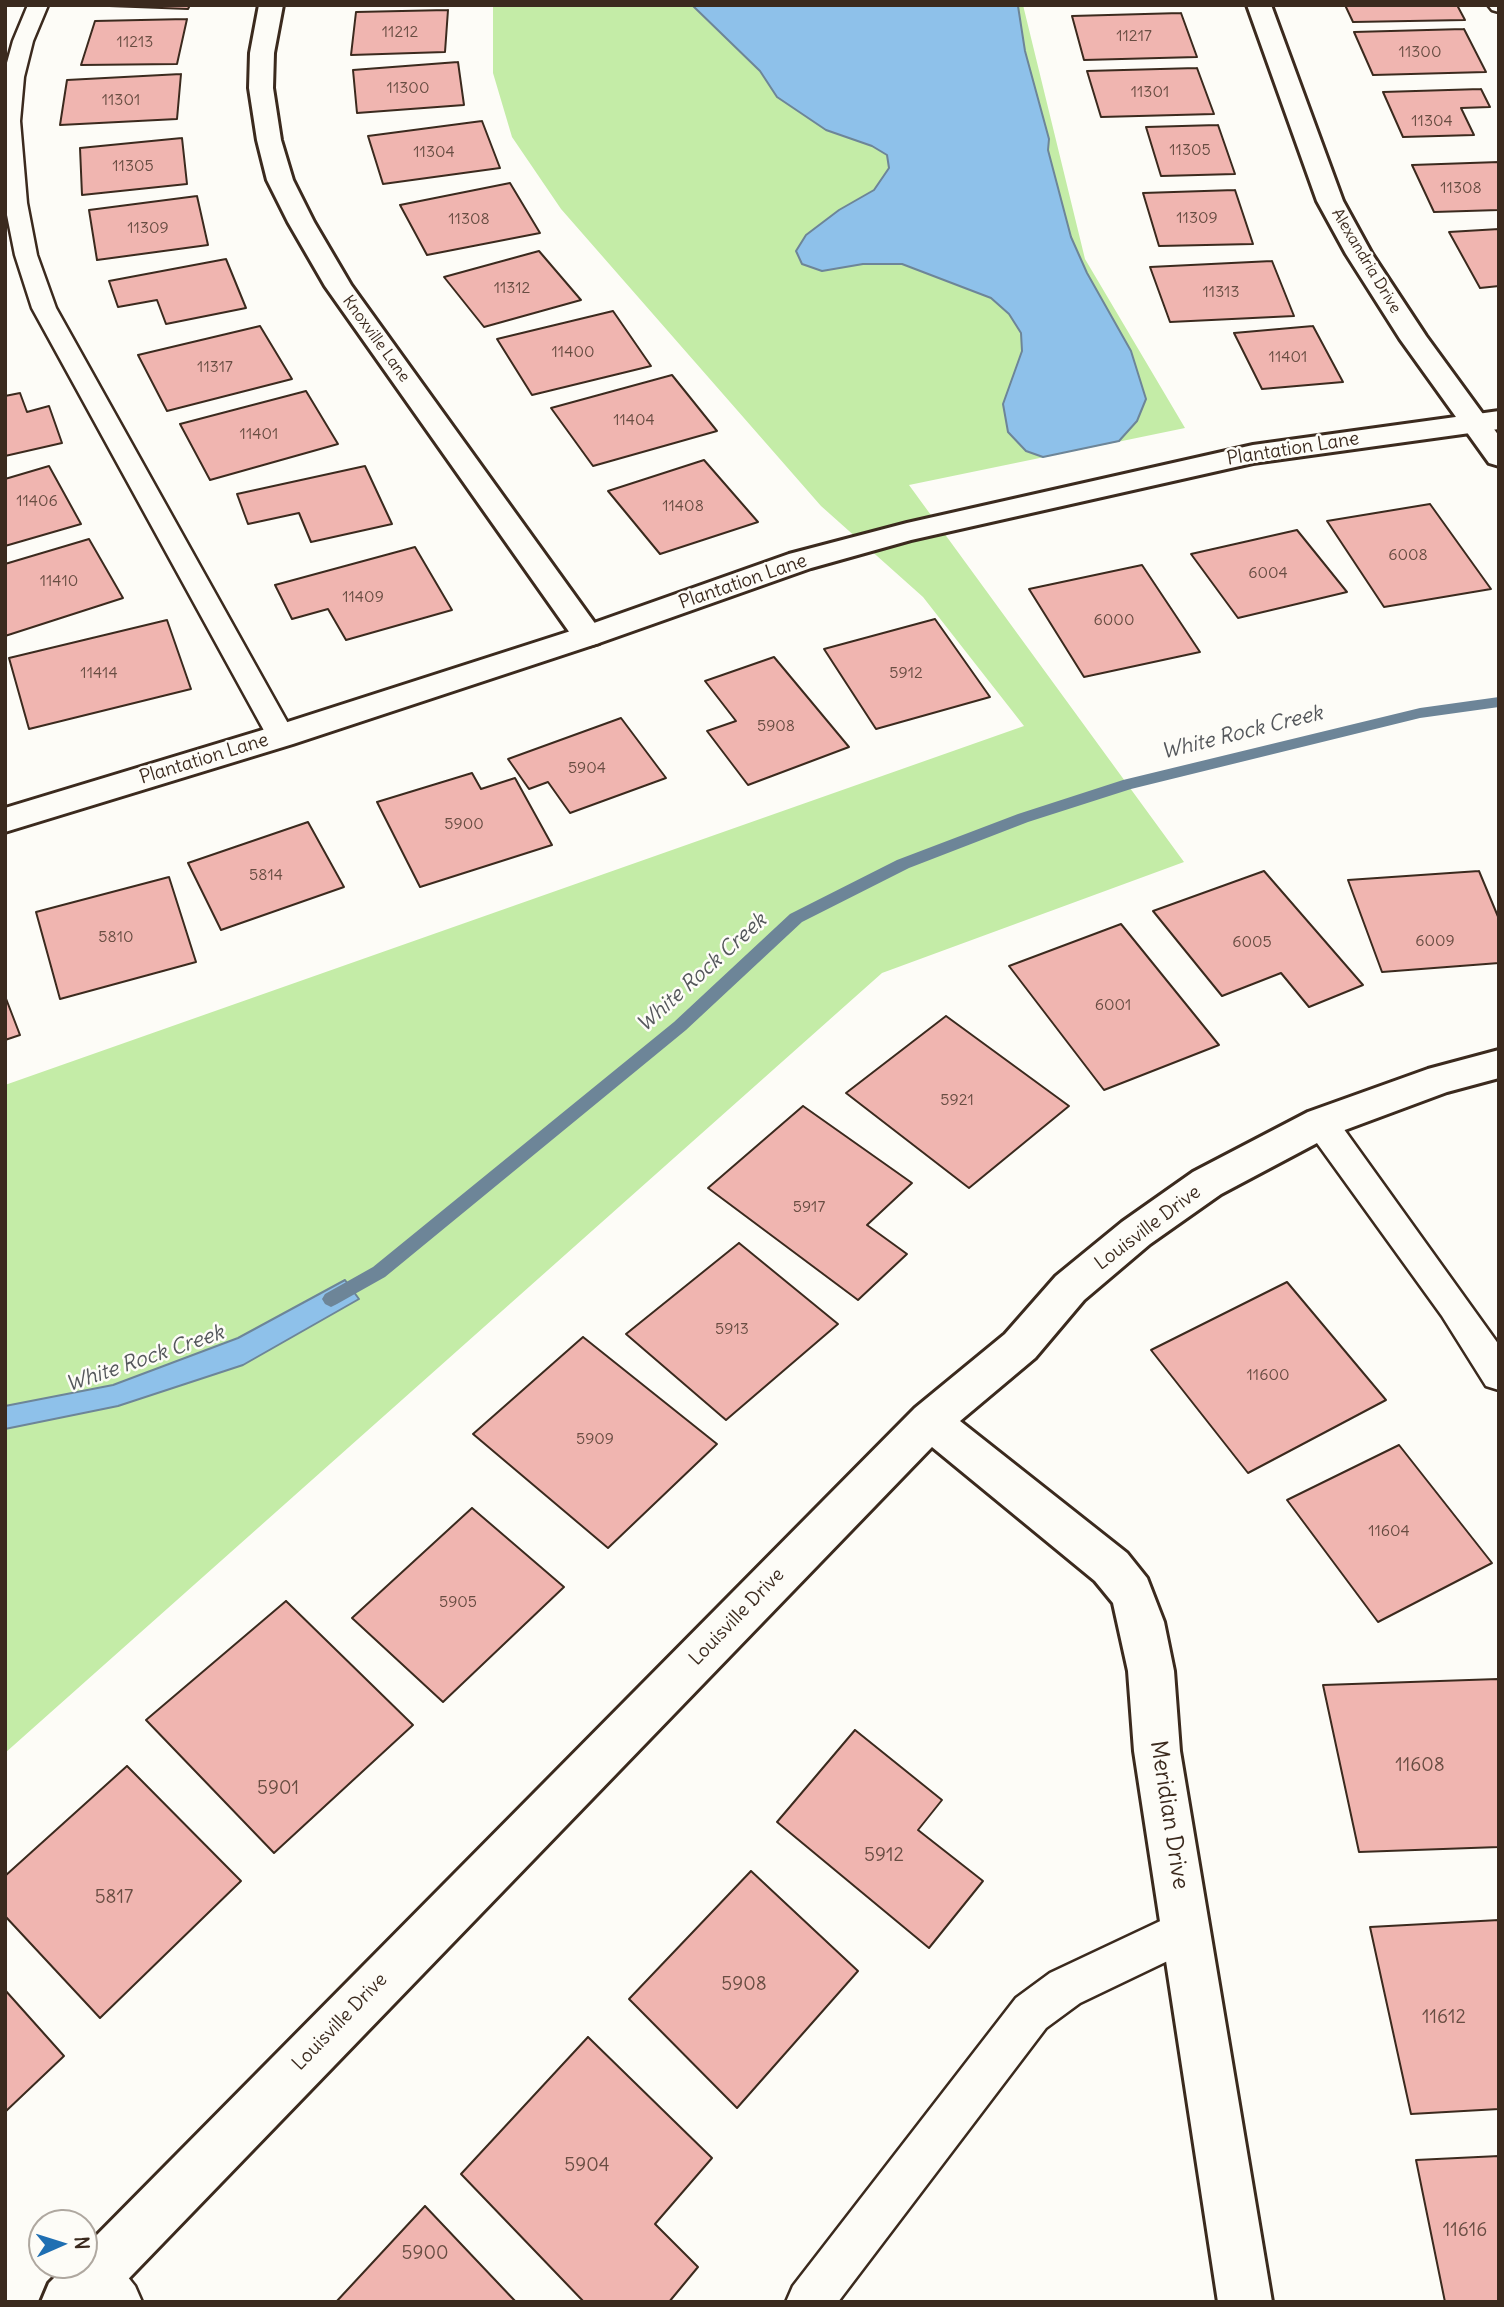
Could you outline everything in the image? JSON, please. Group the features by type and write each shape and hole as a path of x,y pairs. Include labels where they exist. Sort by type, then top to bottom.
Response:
{"street":[{"name":"Knoxville Lane","path":"271,5 262,53 261,88 269,139 280,180 301,222 338,286 588,636"},
{"name":"Alexandria Drive","path":"1259,5 1330,201 1359,254 1487,422 1499,457"},
{"name":"Plantation Lane","path":"5,820 281,736 588,636 800,561 995,510 1253,454 1487,422"},
{"name":"Louisville Drive","path":"94,2292 930,1421 1020,1346 1070,1288 1136,1233 1207,1183 1321,1123 1441,1079 1499,1064"},
{"name":"Meridian Drive","path":"930,1421 1092,1550 1131,1592 1142,1622 1151,1671 1157,1751 1188,1929 1245,2302"}],"lane":[{"path":"38,5 23,41 14,77 9,121 16,203 26,255 44,308 75,368 281,736"},
{"path":"1321,1123 1454,1306 1499,1375"},
{"path":"809,2302 1031,2013 1065,1988 1188,1929"}],"green space":[{"path":"493,5 1023,5 1085,259 1185,428 909,485 1184,862 882,973 5,1753 5,1085 1024,726 923,597 821,506 561,209 512,137 493,73"}],"water":[{"path":"692,5 1018,6 1025,51 1049,139 1048,150 1071,237 1087,273 1131,351 1146,399 1137,421 1119,441 1043,457 1026,451 1008,432 1003,404 1022,351 1021,333 1009,314 991,298 902,264 863,264 822,271 802,264 796,251 806,235 839,210 874,190 889,168 887,155 872,146 826,130 777,97 760,71"},
{"path":"345,1280 359,1299 243,1365 118,1406 5,1429 5,1406 113,1385 238,1338"}],"building":[{"path":"83,5 190,5 188,9"},
{"path":"1345,5 1457,5 1465,20 1353,22"},
{"path":"448,10 445,52 351,55 356,12"},
{"path":"1181,13 1197,57 1084,60 1072,16"},
{"path":"187,19 177,64 81,65 95,21"},
{"path":"1464,29 1486,72 1373,75 1354,32"},
{"path":"458,62 464,105 357,113 353,70"},
{"path":"1197,68 1214,114 1101,117 1087,71"},
{"path":"181,74 177,119 60,125 67,80"},
{"path":"1481,89 1490,107 1461,108 1474,135 1403,137 1383,92"},
{"path":"482,121 500,168 383,184 368,136"},
{"path":"1218,125 1235,174 1161,176 1146,127"},
{"path":"182,138 187,184 82,195 80,148"},
{"path":"1499,162 1499,210 1434,212 1412,165"},
{"path":"510,183 540,233 427,255 400,205"},
{"path":"1235,190 1253,244 1159,246 1143,193"},
{"path":"197,196 208,245 97,260 89,210"},
{"path":"1499,229 1499,286 1480,288 1449,232"},
{"path":"539,251 581,300 484,327 444,277"},
{"path":"226,259 246,308 166,324 157,300 118,307 109,281"},
{"path":"1272,261 1294,316 1170,322 1150,267"},
{"path":"613,311 651,366 532,395 497,339"},
{"path":"260,326 292,379 167,411 138,355"},
{"path":"1313,326 1343,382 1262,389 1234,333"},
{"path":"672,375 717,431 593,466 551,408"},
{"path":"306,391 338,444 210,480 180,424"},
{"path":"20,393 27,412 49,406 62,443 5,456 5,396"},
{"path":"704,460 758,522 660,554 608,491"},
{"path":"49,466 81,524 5,546 5,479"},
{"path":"365,466 392,524 311,542 299,513 248,524 237,494"},
{"path":"1430,504 1491,589 1384,607 1327,521"},
{"path":"1297,530 1347,592 1238,618 1191,554"},
{"path":"89,539 123,598 5,636 5,564"},
{"path":"415,547 452,610 346,640 328,609 292,619 275,585"},
{"path":"1142,565 1200,652 1084,677 1029,589"},
{"path":"935,619 990,697 876,729 824,649"},
{"path":"167,620 191,689 29,729 9,658"},
{"path":"774,657 849,747 748,785 707,731 736,721 705,681"},
{"path":"621,718 666,778 570,813 548,782 529,789 508,759"},
{"path":"472,773 481,789 515,778 552,845 420,887 377,802"},
{"path":"308,822 344,887 221,930 188,863"},
{"path":"1264,871 1363,985 1309,1007 1281,973 1222,996 1153,911"},
{"path":"1479,871 1499,919 1499,963 1382,972 1348,880"},
{"path":"169,877 196,962 60,999 36,912"},
{"path":"1121,924 1219,1045 1104,1090 1009,966"},
{"path":"5,996 20,1035 5,1040"},
{"path":"946,1016 1069,1106 969,1188 846,1093"},
{"path":"803,1106 912,1183 867,1225 907,1254 858,1300 708,1188"},
{"path":"739,1243 838,1324 726,1420 626,1334"},
{"path":"1287,1282 1386,1400 1248,1473 1151,1350"},
{"path":"583,1337 717,1444 608,1548 473,1434"},
{"path":"1399,1445 1492,1563 1378,1622 1287,1500"},
{"path":"472,1508 564,1587 443,1702 352,1618"},
{"path":"286,1601 413,1725 274,1853 146,1720"},
{"path":"1498,1679 1499,1847 1359,1852 1323,1685"},
{"path":"855,1730 942,1800 918,1830 983,1881 929,1948 777,1822"},
{"path":"127,1766 241,1881 100,2018 5,1916 5,1876"},
{"path":"751,1871 858,1971 737,2108 629,1999"},
{"path":"1499,1920 1499,2109 1411,2114 1370,1927"},
{"path":"5,1990 64,2056 5,2112"},
{"path":"588,2037 712,2158 655,2224 698,2267 669,2302 584,2302 461,2174"},
{"path":"1499,2156 1499,2302 1445,2302 1416,2160"},
{"path":"425,2206 516,2302 336,2302"}],"waterway":[{"name":"White Rock Creek","path":"331,1299 379,1272 680,1026 796,918 903,864 1023,818 1128,784 1420,713 1499,702"}]}
